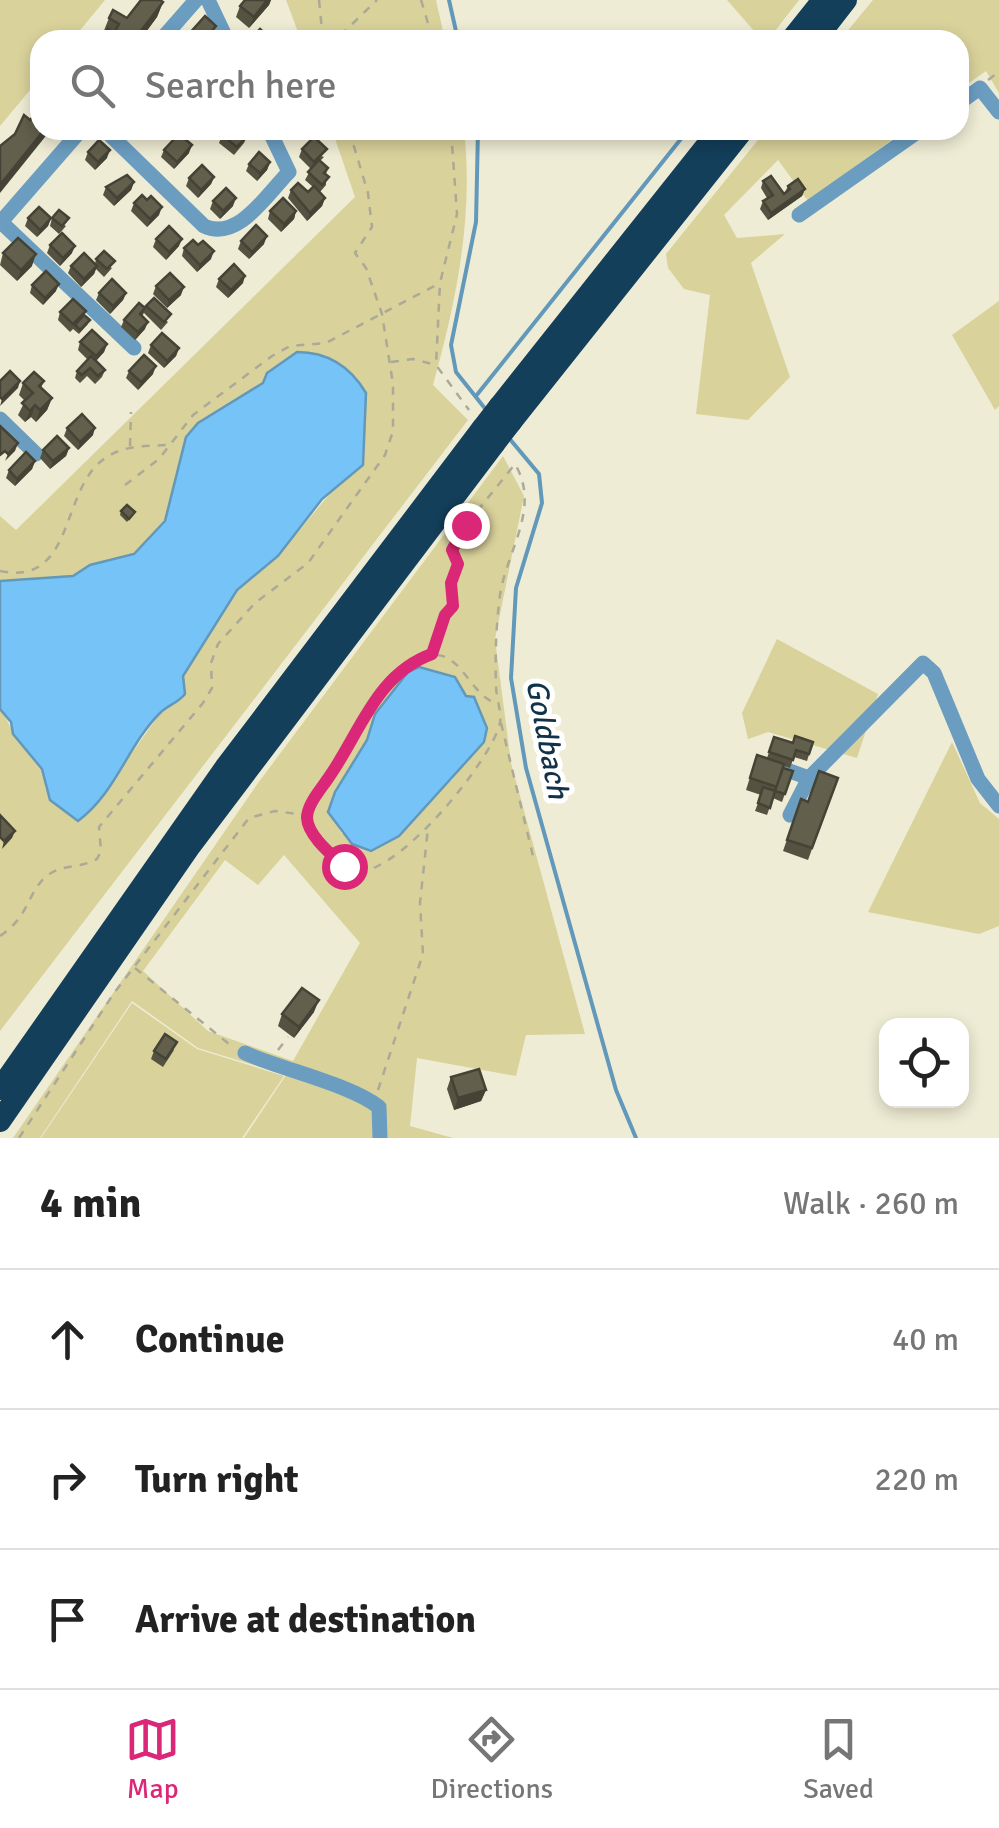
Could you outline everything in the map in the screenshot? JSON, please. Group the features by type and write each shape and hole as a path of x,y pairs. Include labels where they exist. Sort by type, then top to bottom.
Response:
{"highway":[{"path":"799,30 823,0"},
{"path":"822,30 846,0"},
{"path":"505,414 711,140"},
{"path":"0,1088 215,782 482,428 505,414 735,140"},
{"path":"0,1121 482,428"}],"street":[{"path":"170,30 196,0"},
{"path":"208,0 222,30"},
{"path":"969,95 980,88 999,112"},
{"path":"72,140 1,222 134,348"},
{"path":"115,140 204,226 217,232 234,228 289,172 274,140"},
{"path":"800,214 906,140"},
{"path":"0,419 36,454"},
{"path":"790,815 809,778 882,700 923,663 934,674 978,779 999,806"},
{"path":"773,765 809,778"},
{"path":"245,1053 364,1096 379,1107 380,1138"}],"path":[{"path":"319,0 323,30"},
{"path":"346,30 376,0"},
{"path":"420,0 430,30"},
{"path":"0,936 19,923 38,886 51,873 97,858 101,851 99,827 150,772 212,688 210,664 218,644 254,603 308,563 343,518 355,492 379,466 393,431 389,362 382,314 366,268 355,253 372,228 368,192 352,140"},
{"path":"452,140 458,214 440,283 436,365 482,428"},
{"path":"125,485 159,459 193,416 272,356 290,346 326,342 440,283"},
{"path":"389,362 413,359 436,365"},
{"path":"131,412 131,448"},
{"path":"0,571 29,572 46,563 69,526 78,488 106,457 131,448 170,444"},
{"path":"308,815 370,707 403,669 432,654 445,615 453,606 451,583 458,564 452,550 466,525 515,464 523,478 526,506 500,596 496,703 533,856"},
{"path":"432,654 455,662 482,697 496,703"},
{"path":"308,815 322,844 352,871 372,869 392,858 431,822 478,767 500,722"},
{"path":"19,1138 114,993 249,818 275,810 308,815"},
{"path":"379,1107 378,1087 386,1074 386,1058 423,954 420,903 425,835 431,822"},
{"path":"136,968 214,1035 245,1053"},
{"path":"268,1063 288,1037"}],"shaded area":[{"path":"0,0 105,0 80,30 30,30 30,90 0,126"},
{"path":"286,0 436,0 443,30 297,30"},
{"path":"727,0 799,0 776,30 753,30"},
{"path":"873,0 999,0 999,93 986,71 969,83 969,30 848,30"},
{"path":"335,140 465,140 467,194 461,259 433,385 468,420 0,1031 0,709 40,767 45,788 87,815 162,711 185,694 183,676 237,590 278,556 362,455 361,447 263,383 198,423 165,521 134,554 90,565 73,576 0,581 0,516 16,530 355,197"},
{"path":"758,140 891,140 808,201 778,160 724,215 737,238 785,234 751,263 790,377 748,420 696,414 710,295 684,289 668,268 666,254"},
{"path":"999,301 999,406 995,410 952,335"},
{"path":"503,456 524,496 495,639 511,763 585,1034 526,1035 516,1076 417,1058 410,1126 453,1138 244,1138 286,1075 198,1048 132,1001 40,1138 13,1138 258,783","holes":["419,667 455,677 487,728 452,780 437,790 401,832 342,834 328,812 335,791 367,740 375,714 409,672","284,855 360,943 293,1061 208,1031 143,971 225,860 258,885"]},
{"path":"777,639 878,694 857,758 768,732 748,739 742,713"},
{"path":"952,742 980,803 999,819 999,926 979,934 868,912"},
{"path":"132,1003 197,1049 284,1076 242,1138 41,1138"}],"water":[{"path":"297,352 337,362 366,393 363,465 322,499 278,556 237,590 183,676 185,694 149,726 102,797 78,821 50,800 42,769 13,734 11,722 0,709 0,581 73,576 90,565 134,554 165,521 186,437 198,423 263,383 267,373"},
{"path":"419,667 455,677 466,696 474,697 487,728 484,742 399,836 371,851 352,844 328,812 335,792 367,740 375,714 408,672"}],"building":[{"path":"141,0 163,2 142,30 116,30 119,24 109,18 113,10 127,18"},
{"path":"245,0 267,0 254,17 240,6"},
{"path":"205,16 216,26 213,30 193,30"},
{"path":"24,115 30,120 30,140 36,140 0,185 0,146 15,134"},
{"path":"99,140 110,150 98,162 88,152"},
{"path":"173,140 186,140 192,145 177,162 164,150"},
{"path":"311,140 317,140 327,149 314,162 302,149"},
{"path":"259,152 270,162 260,173 249,164"},
{"path":"319,160 328,168 324,173 329,177 322,185 308,172"},
{"path":"202,165 214,177 201,190 189,178"},
{"path":"127,175 134,182 117,198 106,187"},
{"path":"771,176 784,194 798,179 805,189 771,213 763,201 773,195 763,181"},
{"path":"298,183 308,192 314,186 325,198 310,213 291,190"},
{"path":"226,188 236,198 223,211 213,201"},
{"path":"142,195 147,200 151,196 162,207 150,219 134,203"},
{"path":"283,198 296,211 284,224 270,211"},
{"path":"39,207 51,218 40,230 28,218"},
{"path":"59,210 69,218 62,226 52,218"},
{"path":"256,225 267,236 252,252 241,241"},
{"path":"169,226 182,239 169,252 156,239"},
{"path":"62,233 75,246 63,258 50,245"},
{"path":"18,238 36,254 21,270 3,253"},
{"path":"193,240 198,245 203,241 214,251 200,265 184,248"},
{"path":"104,251 115,261 107,269 96,259"},
{"path":"84,253 97,266 84,279 71,266"},
{"path":"234,264 245,276 231,290 219,279"},
{"path":"46,271 59,284 45,298 32,285"},
{"path":"170,273 184,287 169,300 156,286"},
{"path":"112,279 126,293 113,306 99,293"},
{"path":"154,298 171,314 164,322 146,306"},
{"path":"73,299 86,311 73,324 60,312"},
{"path":"139,303 145,308 140,314 148,322 138,332 124,320"},
{"path":"84,315 90,320 80,330 75,325"},
{"path":"92,330 107,344 96,356 80,342"},
{"path":"162,333 179,348 167,361 151,345"},
{"path":"144,355 156,366 141,382 129,371"},
{"path":"91,356 105,370 98,376 90,368 82,375 77,371"},
{"path":"10,371 20,381 2,399 0,381"},
{"path":"34,372 44,381 39,386 52,398 40,410 35,405 30,411 22,403 33,393 23,383"},
{"path":"82,414 95,428 80,442 67,428"},
{"path":"0,426 18,443 8,454 5,451 0,455"},
{"path":"57,436 69,448 53,461 43,450"},
{"path":"26,452 35,461 17,479 9,470"},
{"path":"127,505 135,512 129,519 121,511"},
{"path":"795,736 813,742 809,754 796,750 793,760 769,752 774,737 793,743"},
{"path":"757,755 784,764 777,787 750,778"},
{"path":"783,768 793,771 785,794 775,791"},
{"path":"819,771 838,778 812,848 787,840 801,799 808,802"},
{"path":"763,787 775,791 770,808 758,803"},
{"path":"0,815 15,831 4,841 0,837"},
{"path":"302,988 319,1000 299,1027 282,1014"},
{"path":"165,1034 177,1042 166,1059 154,1051"},
{"path":"479,1069 486,1090 458,1098 451,1077"}],"waterway":[{"name":"Goldbach","path":"449,0 456,30"},
{"name":"Goldbach","path":"478,140 476,222 451,345 456,372 487,411"},
{"path":"476,396 680,140"},
{"name":"Goldbach","path":"509,438 539,474 542,503 516,588 511,678 526,768 616,1090 636,1138"}],"route":[{"path":"344,866 311,830 308,811 356,726 391,681 403,669 432,654 445,615 453,606 451,583 458,564 452,550 466,525"}]}
